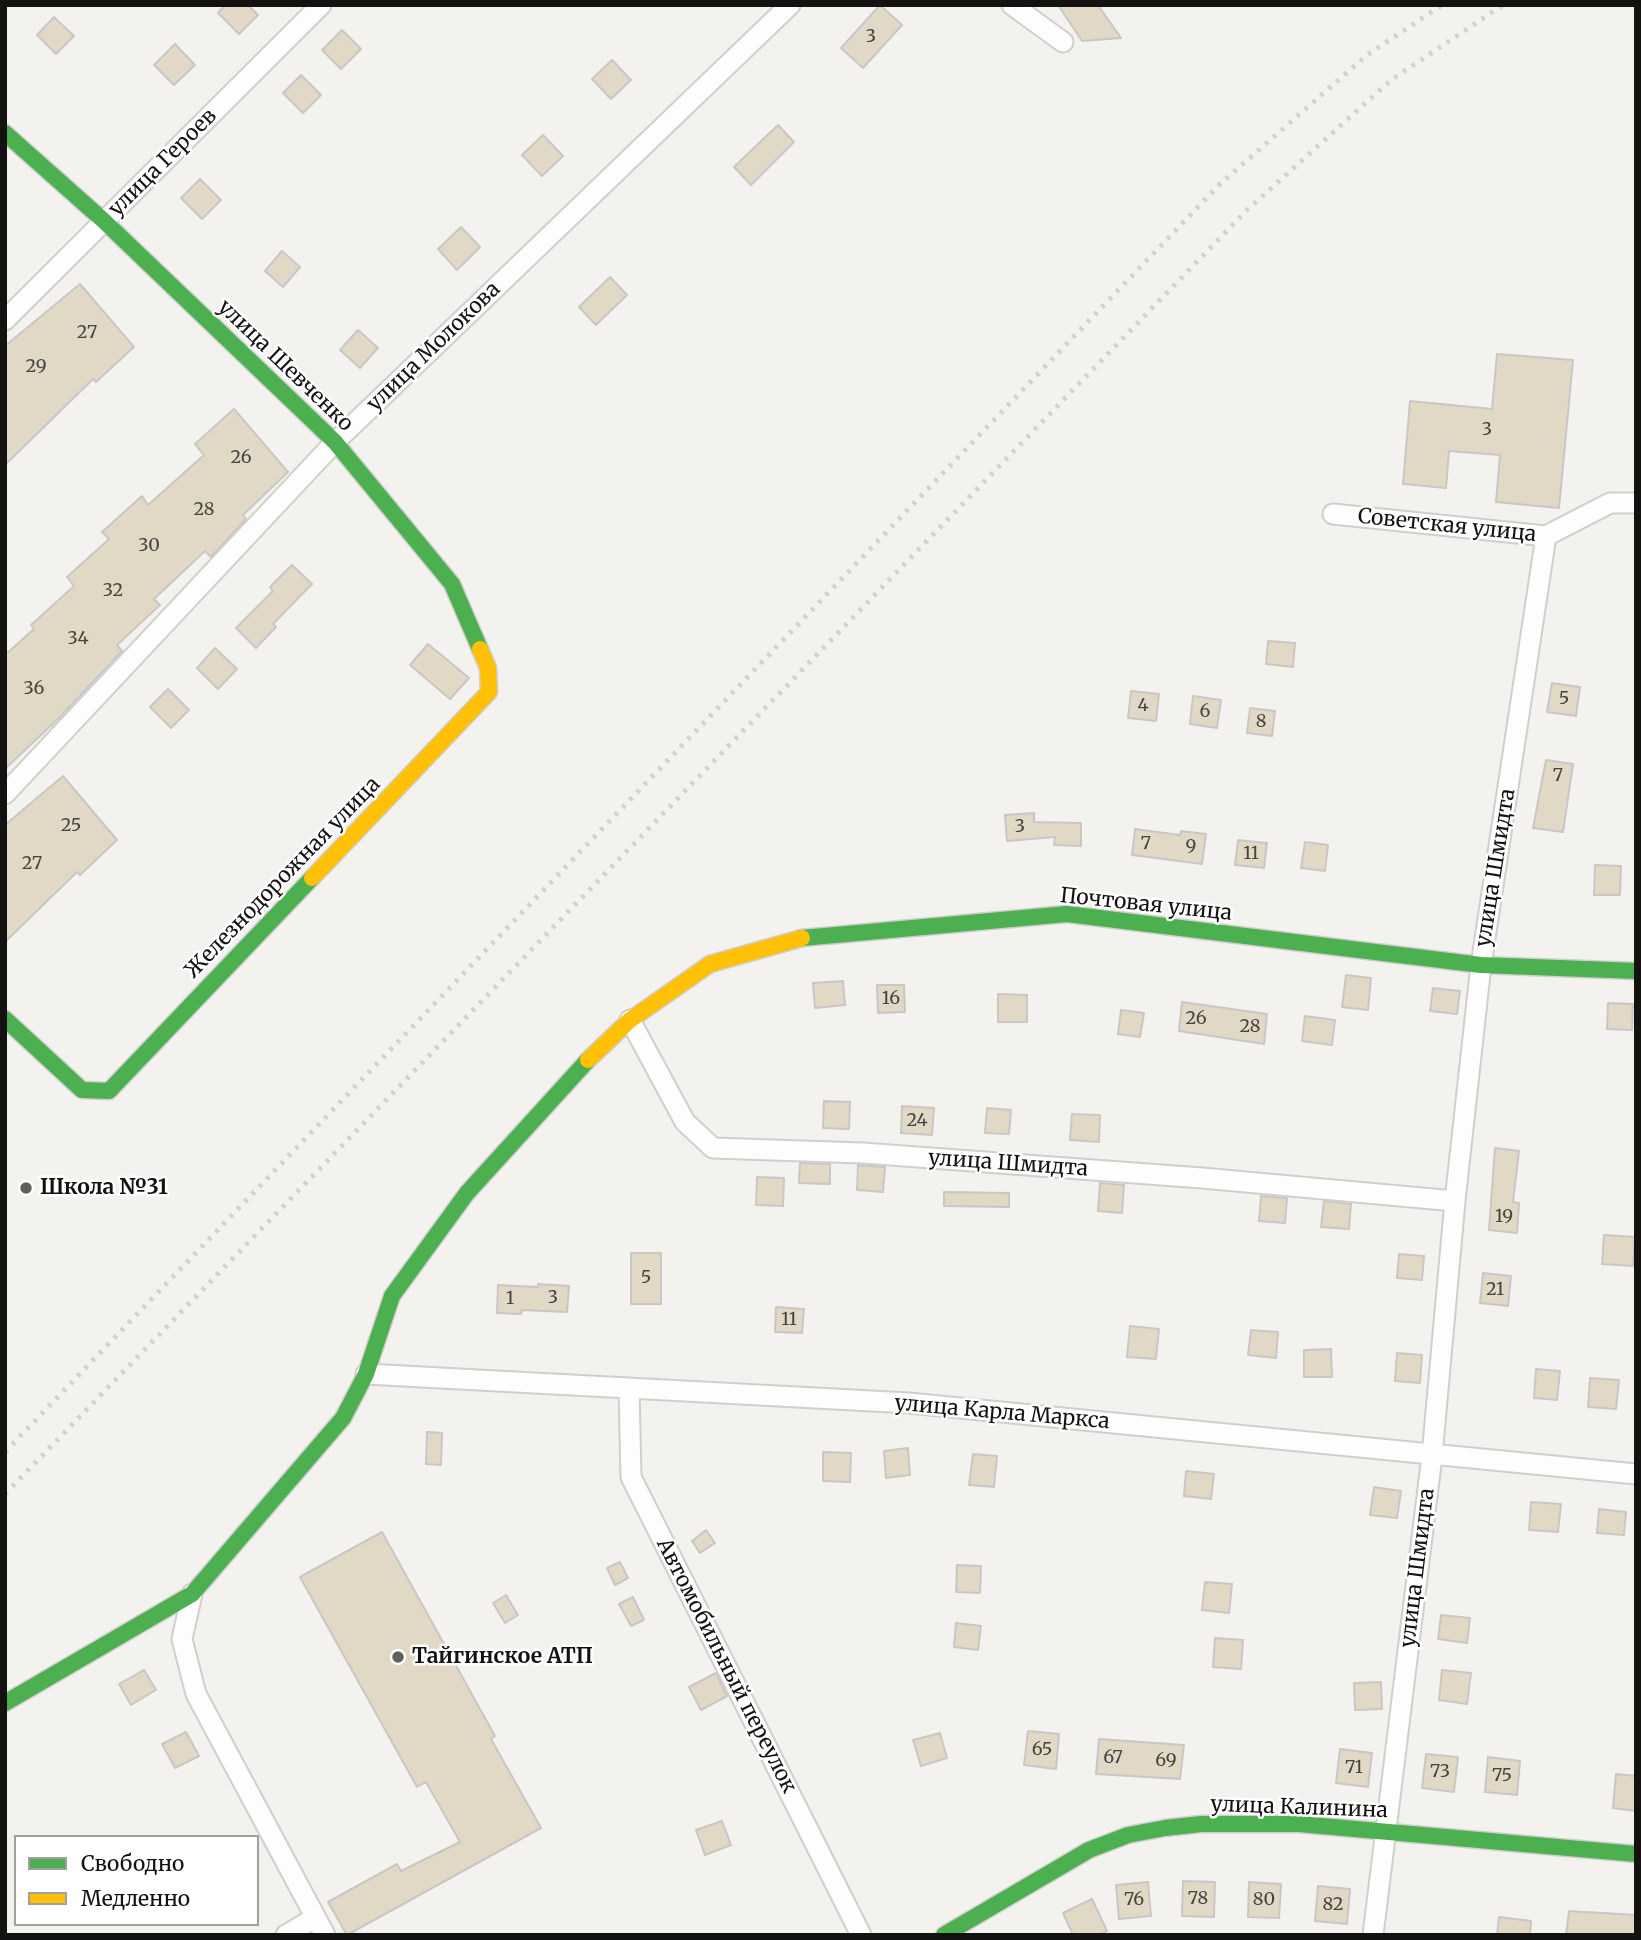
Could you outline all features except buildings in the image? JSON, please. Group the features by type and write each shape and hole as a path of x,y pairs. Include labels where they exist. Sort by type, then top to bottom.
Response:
{"street":[{"name":"улица Героев","path":"5,320 321,5"},
{"name":"улица Молокова","path":"5,794 335,442 790,5"},
{"path":"1012,5 1062,42"},
{"name":"улица Шевченко","path":"5,133 104,221 335,442 452,584 488,668"},
{"name":"Советская улица","path":"1333,514 1546,536 1610,503 1636,503"},
{"name":"улица Шмидта","path":"1373,1935 1432,1456 1455,1201 1481,965 1546,536"},
{"name":"Железнодорожная улица","path":"5,1019 82,1090 110,1091 489,692 488,668"},
{"name":"Почтовая улица","path":"5,1703 192,1594 343,1418 366,1374 392,1296 467,1193 578,1069 630,1020 710,964 813,935 1068,914 1481,965 1636,971"},
{"name":"улица Шмидта","path":"630,1020 685,1122 713,1148 876,1154 1202,1178 1455,1201"},
{"name":"улица Карла Маркса","path":"366,1374 909,1403 1636,1474"},
{"name":"Автомобильный переулок","path":"629,1388 631,1478 861,1935"},
{"path":"192,1594 182,1639 196,1694 320,1926 286,1935"},
{"name":"улица Калинина","path":"944,1935 1088,1850 1128,1835 1201,1824 1299,1824 1636,1854"}],"railway":[{"path":"5,1452 1220,184 1367,55 1442,5"},
{"path":"5,1494 1247,210 1391,80 1503,5"}],"traffic: fast":[{"path":"5,133 104,221 335,442 452,584 480,649"},
{"path":"5,1019 82,1090 109,1091 312,878"},
{"path":"802,938 1067,914 1481,965 1636,971"},
{"path":"5,1703 192,1594 343,1418 366,1374 392,1296 467,1193 588,1060"},
{"path":"944,1935 1089,1850 1128,1835 1165,1828 1201,1824 1299,1824 1636,1854"}],"traffic: slow":[{"path":"312,878 489,692 488,668 480,649"},
{"path":"588,1060 630,1020 710,964 802,938"}],"place":[{"name":"Школа №31","path":"26,1188"},
{"name":"Тайгинское АТП","path":"398,1657"}]}
